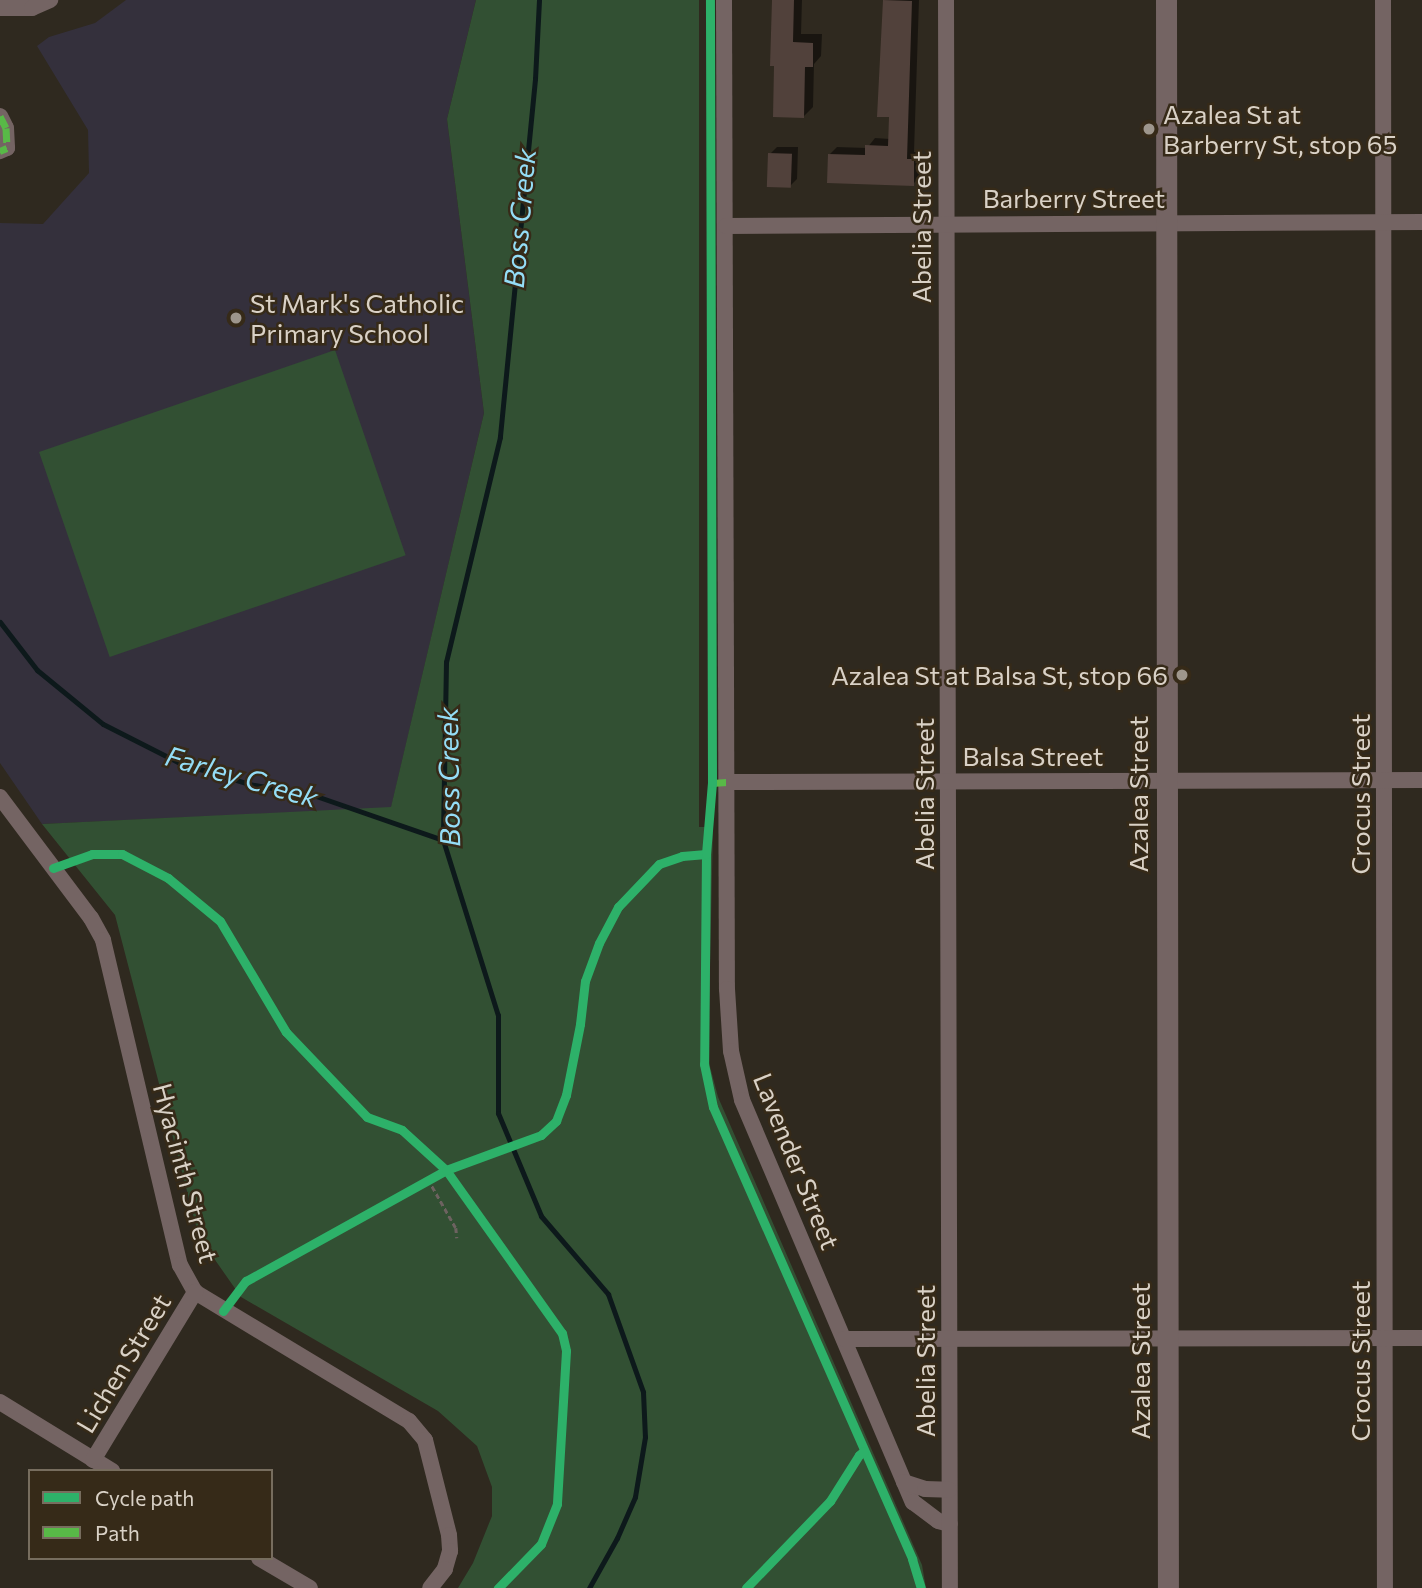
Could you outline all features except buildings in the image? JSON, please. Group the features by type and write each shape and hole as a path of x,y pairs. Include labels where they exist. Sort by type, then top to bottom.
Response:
{"street":[{"path":"0,8 32,8 50,0"},
{"name":"Lavender Street","path":"724,0 727,989 731,1051 742,1100 912,1502 938,1521 950,1524"},
{"name":"Abelia Street","path":"946,0 950,1588"},
{"name":"Azalea Street","path":"1166,0 1168,1588"},
{"name":"Crocus Street","path":"1383,0 1385,1588"},
{"path":"0,116 6,128 6,148 0,151"},
{"name":"Barberry Street","path":"726,226 945,222 1422,222"},
{"name":"Balsa Street","path":"727,782 1422,780"},
{"name":"Hyacinth Street","path":"0,797 91,918 103,940 180,1265 195,1292 418,1429 425,1440 450,1543 446,1569 430,1588"},
{"name":"Lichen Street","path":"93,1460 195,1292"},
{"path":"844,1339 1422,1338"},
{"path":"0,1402 109,1469"},
{"path":"904,1482 925,1489 950,1490"},
{"path":"262,1560 310,1588"}],"path":[{"path":"416,1186 433,1177 456,1228 457,1238"}],"shaded area":[{"name":"St Mark's Catholic Primary School","path":"126,0 476,0 447,119 484,413 391,808 42,824 0,763 0,223 43,224 89,173 88,130 37,46 49,37 95,23"}],"green space":[{"path":"476,0 699,0 699,827 713,827 708,1059 718,1097 922,1565 926,1588 458,1588 473,1563 492,1516 492,1487 477,1446 438,1411 241,1297 199,1237 115,915 42,824 391,807 484,413 447,119"},
{"path":"335,350 406,555 110,657 39,452"}],"waterway":[{"name":"Boss Creek","path":"539,0 535,79 500,437 446,662 443,840 498,1015 498,1113 541,1216 608,1294 643,1392 645,1437 635,1497 617,1538 589,1588"},
{"name":"Farley Creek","path":"0,622 37,670 103,724 180,763 249,784 316,796 443,840"}],"marked path":[{"path":"0,116 6,128 7,148 0,151"},
{"path":"712,783 727,782"}],"cycle path":[{"path":"223,1311 246,1281 446,1170 541,1135 556,1121 566,1095 580,1024 585,981 599,943 618,907 659,864 682,856 706,854 712,783 710,0"},
{"path":"53,868 92,854 122,854 168,878 220,921 286,1032 367,1117 402,1130 446,1170 562,1333 566,1351 557,1504 541,1544 498,1588"},
{"path":"706,854 704,1064 713,1107 912,1559 921,1588"},
{"path":"746,1588 830,1501 864,1451"}],"place":[{"name":"Azalea St at Barberry St, stop 65","path":"1149,129"},
{"name":"St Mark's Catholic Primary School","path":"236,318"},
{"name":"Azalea St at Balsa St, stop 66","path":"1182,675"}]}
